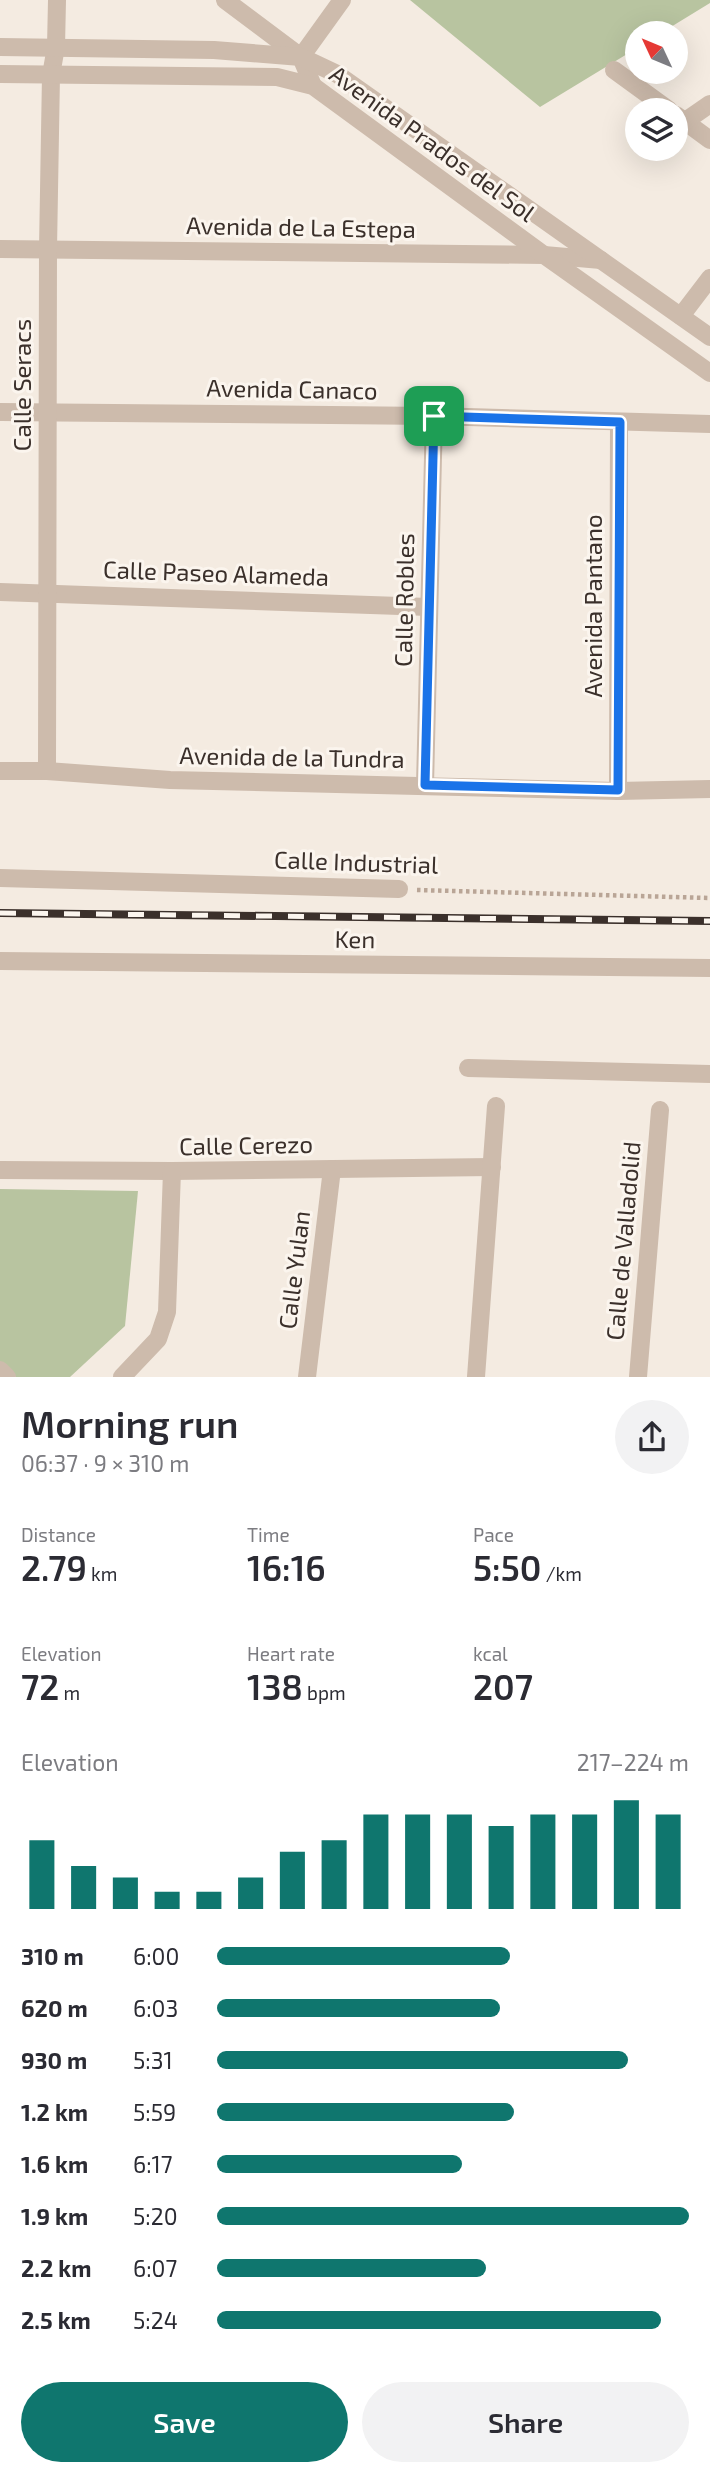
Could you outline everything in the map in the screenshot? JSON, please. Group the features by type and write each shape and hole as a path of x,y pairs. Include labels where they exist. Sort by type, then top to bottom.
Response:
{"street":[{"name":"Calle Seracs","path":"47,771 48,249 51,75 56,47 57,0"},
{"path":"225,0 302,57 313,86"},
{"path":"302,57 342,0"},
{"name":"Avenida Prados del Sol","path":"0,47 214,50 302,57 337,74 710,337"},
{"path":"614,70 652,98"},
{"name":"Avenida Prados del Sol","path":"0,74 277,77 313,86 710,373"},
{"path":"688,115 710,104"},
{"path":"688,125 710,140"},
{"name":"Avenida de La Estepa","path":"0,249 544,255 601,260"},
{"path":"681,317 710,278"},
{"name":"Avenida Canaco","path":"0,412 434,416 710,424"},
{"name":"Calle Robles","path":"425,785 434,416"},
{"name":"Avenida Pantano","path":"618,790 620,422"},
{"name":"Calle Paseo Alameda","path":"0,592 429,607"},
{"name":"Avenida de la Tundra","path":"0,771 47,771 170,780 618,790 710,789"},
{"name":"Calle Industrial","path":"0,878 399,889"},
{"name":"Ken","path":"0,961 710,968"},
{"path":"468,1068 710,1074"},
{"path":"476,1377 496,1106"},
{"name":"Calle de Valladolid","path":"638,1377 660,1110"},
{"name":"Calle Cerezo","path":"0,1170 492,1167"},
{"name":"Calle Yulan","path":"307,1377 332,1169"},
{"path":"122,1377 158,1339 165,1319 172,1171"},
{"path":"0,1370 7,1377"}],"path":[{"name":"Calle Industrial","path":"399,889 710,898"}],"green space":[{"path":"410,0 710,0 710,3 681,21 625,21 625,55 540,107"},
{"path":"0,1189 138,1191 125,1326 70,1377 16,1377 0,1362"}],"railway":[{"path":"0,913 710,921"}],"route":[{"path":"434,416 620,422 618,790 425,785 434,416"}]}
